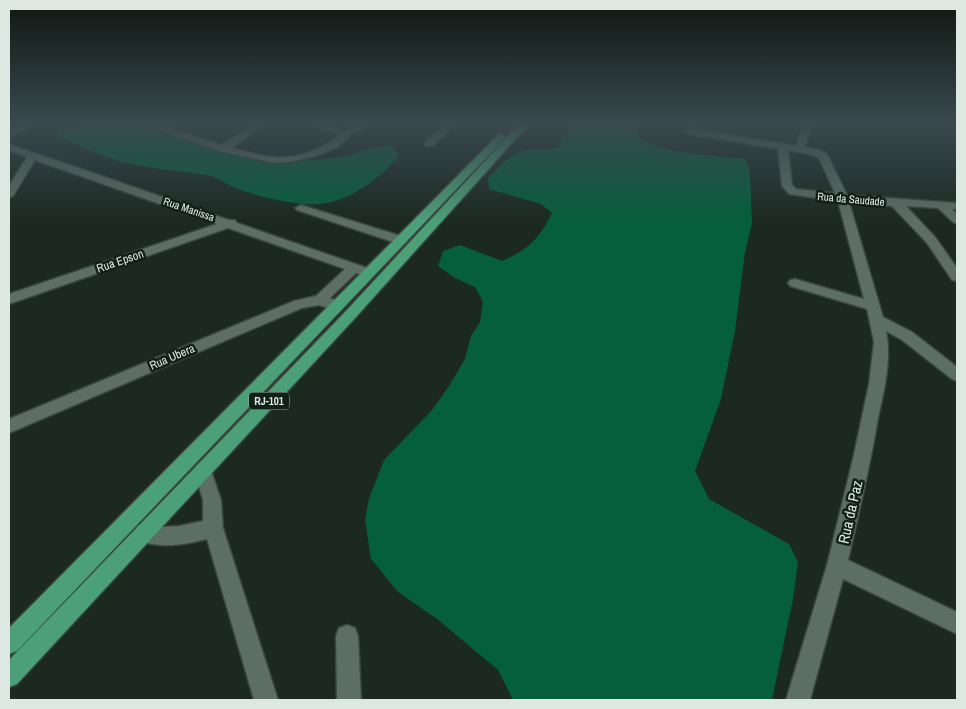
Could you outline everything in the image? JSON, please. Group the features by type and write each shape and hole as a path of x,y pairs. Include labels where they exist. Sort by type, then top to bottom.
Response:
{"main road":[{"name":"RJ-101","path":"9,643 337,306 361,270 400,240 482,156"},
{"name":"RJ-101","path":"9,676 351,314 496,156"}],"street":[{"path":"9,194 32,156"},
{"name":"Rua Manissa","path":"36,156 361,270"},
{"path":"252,156 264,159 290,160 308,156"},
{"name":"Rua da Saudade","path":"784,156 789,190 798,193 843,199 957,206"},
{"name":"Rua da Paz","path":"798,700 838,565 877,384 881,342 875,313 843,199 823,156"},
{"path":"896,203 931,240 957,277"},
{"path":"941,206 957,220"},
{"path":"301,208 400,240"},
{"name":"Rua Epson","path":"9,299 231,223"},
{"path":"320,300 361,270"},
{"path":"795,283 875,313 957,375"},
{"path":"320,300 337,306"},
{"name":"Rua Ubera","path":"9,426 299,304 320,300"},
{"path":"203,471 212,500 214,528 266,700"},
{"path":"144,533 165,538 214,528"},
{"path":"838,565 957,623"},
{"path":"347,636 349,700"}],"green space":[{"path":"104,156 246,156 269,162 329,159 345,156 398,156 384,172 364,187 342,199 320,204 301,204 268,198 235,188 211,176 145,167"},
{"path":"512,156 714,156 745,159 750,170 752,223 745,253 735,331 721,399 695,471 709,499 789,544 798,562 793,599 772,700 513,700 498,670 437,619 398,592 371,559 365,520 369,498 384,460 432,410 449,386 465,359 471,336 480,322 483,302 475,287 455,278 438,266 443,251 460,245 502,261 532,242 538,236 552,213 541,204 489,189 488,178"}]}
